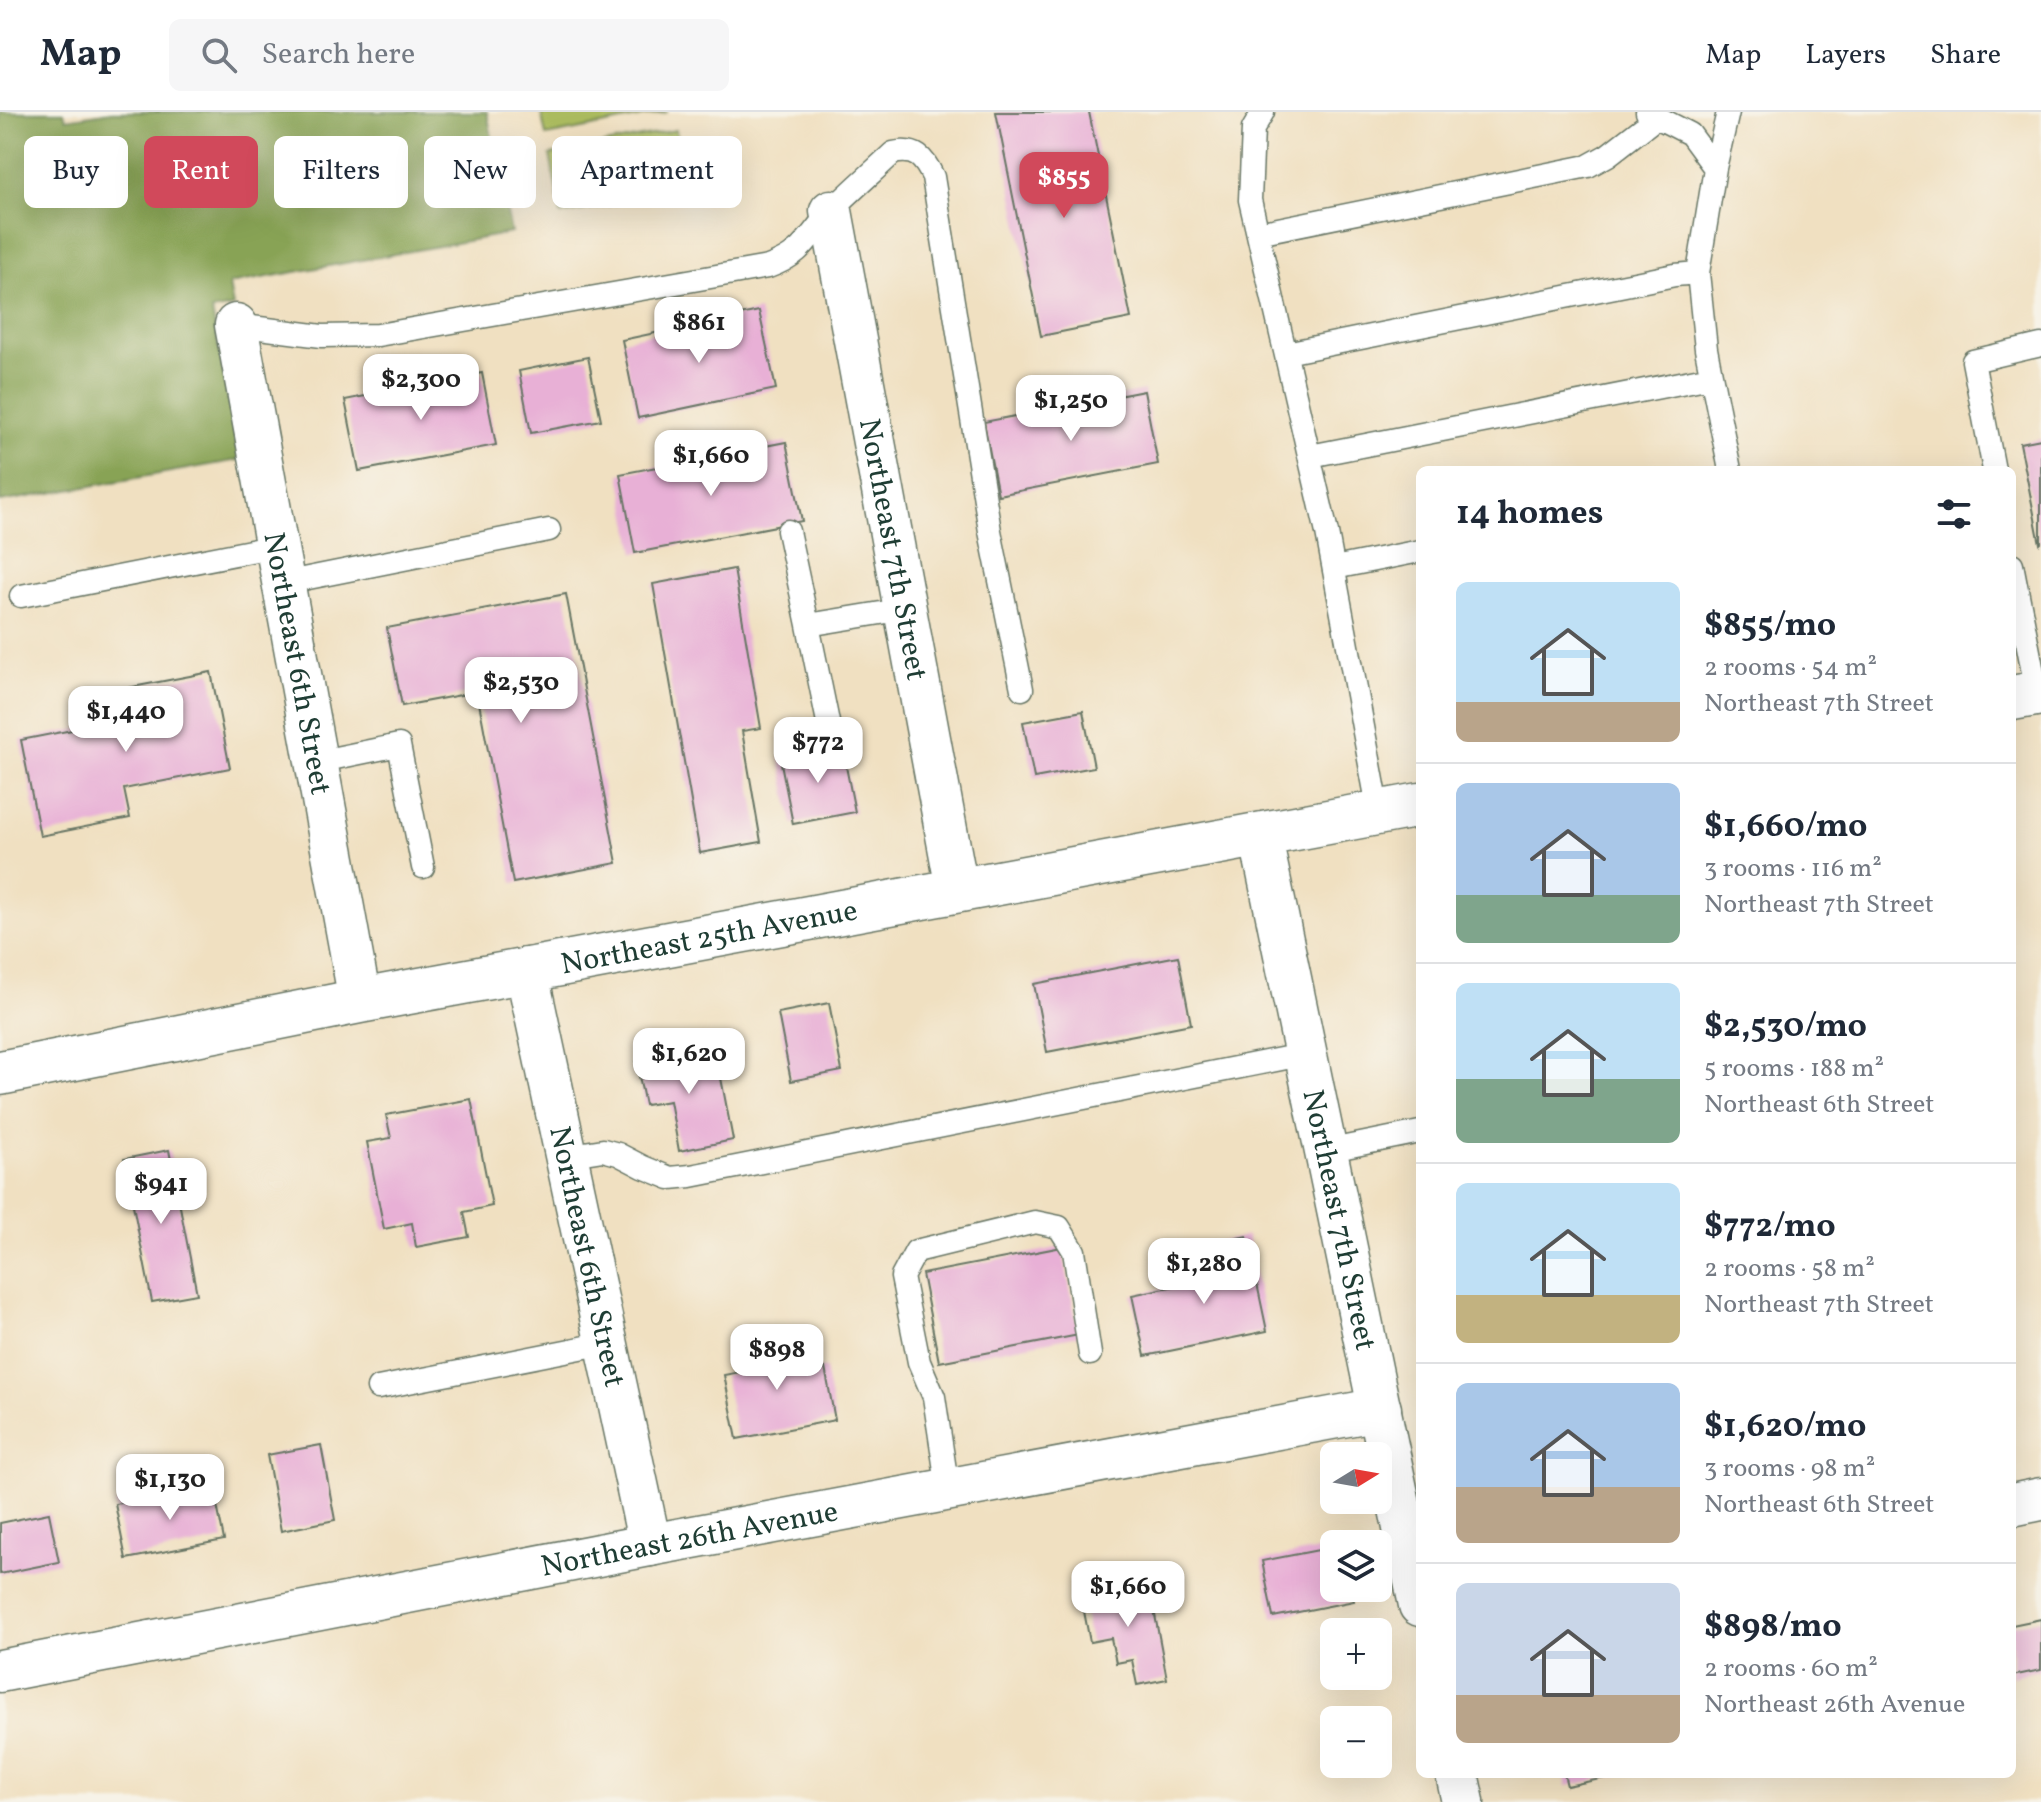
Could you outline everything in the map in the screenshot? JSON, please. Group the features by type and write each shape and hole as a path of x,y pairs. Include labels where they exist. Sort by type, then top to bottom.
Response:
{"main road":[{"name":"Northeast 25th Avenue","path":"0,1073 526,969 1399,809"}],"street":[{"name":"Northeast 7th Street","path":"831,211 957,889"},
{"name":"Northeast 6th Street","path":"236,325 360,1001"},
{"name":"Northeast 7th Street","path":"1260,834 1416,1585"},
{"name":"Northeast 6th Street","path":"526,969 650,1545"},
{"name":"Northeast 26th Avenue","path":"0,1671 650,1545 1380,1409"},
{"path":"2016,1504 2041,1499"},
{"path":"1458,1778 1463,1802"}],"lane":[{"path":"1263,112 1253,129 1250,200 1334,568 1399,809"},
{"path":"1728,112 1715,168 1698,273 1706,349 1729,466"},
{"path":"1258,233 1588,166 1608,155 1652,115 1690,134 1715,168"},
{"path":"236,325 313,336 378,335 743,272 782,262 798,252 831,211 893,153 906,150 924,160 933,177 990,531 1022,689"},
{"path":"1286,353 1675,275 1698,273"},
{"path":"1993,466 1973,361 2041,345"},
{"path":"1310,456 1711,377"},
{"path":"21,596 549,530"},
{"path":"788,531 829,727"},
{"path":"1334,568 1416,552"},
{"path":"2016,593 2030,695"},
{"path":"808,625 905,609"},
{"path":"316,762 399,745 423,867"},
{"path":"565,1156 603,1150 670,1178 691,1176 1306,1054"},
{"path":"1326,1151 1416,1133"},
{"path":"948,1490 934,1397 919,1362 902,1277 916,1251 1035,1222 1059,1227 1074,1251 1090,1354"},
{"path":"378,1388 606,1343"}],"green space":[{"path":"0,112 64,112 66,119 112,112 487,112 492,136 424,136 424,208 506,208 511,233 229,284 233,307 212,311 239,460 0,502"},
{"path":"541,112 668,112 546,136"},
{"path":"676,130 677,136 646,136"},
{"path":"560,208 597,208 561,215"}],"building":[{"path":"996,112 1089,112 1131,318 1041,336"},
{"path":"759,311 776,389 638,418 622,340"},
{"path":"588,357 601,420 531,433 519,371"},
{"path":"482,373 496,445 359,471 345,400"},
{"path":"1144,391 1158,464 998,495 984,422"},
{"path":"2041,439 2041,543 2040,544 2020,443"},
{"path":"786,442 802,521 635,553 620,474"},
{"path":"734,569 761,728 742,731 761,842 700,853 653,584"},
{"path":"566,594 617,863 513,883 477,692 402,706 387,628"},
{"path":"211,672 230,768 124,789 130,818 40,836 21,740 128,719 122,689"},
{"path":"1083,711 1094,767 1034,778 1023,722"},
{"path":"842,746 855,812 793,824 780,758"},
{"path":"1178,956 1191,1024 1047,1052 1034,984"},
{"path":"829,1003 842,1071 791,1081 778,1013"},
{"path":"715,1047 733,1140 679,1151 670,1101 645,1105 636,1062"},
{"path":"471,1099 492,1206 464,1212 469,1237 416,1247 412,1223 384,1229 367,1142 391,1138 386,1115"},
{"path":"169,1150 197,1294 152,1302 124,1159"},
{"path":"1247,1236 1267,1331 1145,1356 1132,1295 1222,1276 1215,1243"},
{"path":"1062,1247 1079,1335 939,1362 922,1274"},
{"path":"788,1335 796,1374 825,1368 835,1420 737,1439 724,1375 751,1370 746,1343"},
{"path":"321,1445 335,1520 281,1531 267,1455"},
{"path":"213,1485 224,1540 126,1559 115,1504"},
{"path":"49,1513 59,1562 0,1574 0,1523"},
{"path":"1320,1550 1320,1602 1349,1602 1273,1617 1262,1561"},
{"path":"1149,1583 1167,1679 1137,1685 1132,1660 1116,1663 1111,1638 1090,1642 1081,1596"},
{"path":"2041,1619 2041,1670 2016,1675 2016,1624"},
{"path":"1565,1778 1605,1778 1567,1786"}]}
